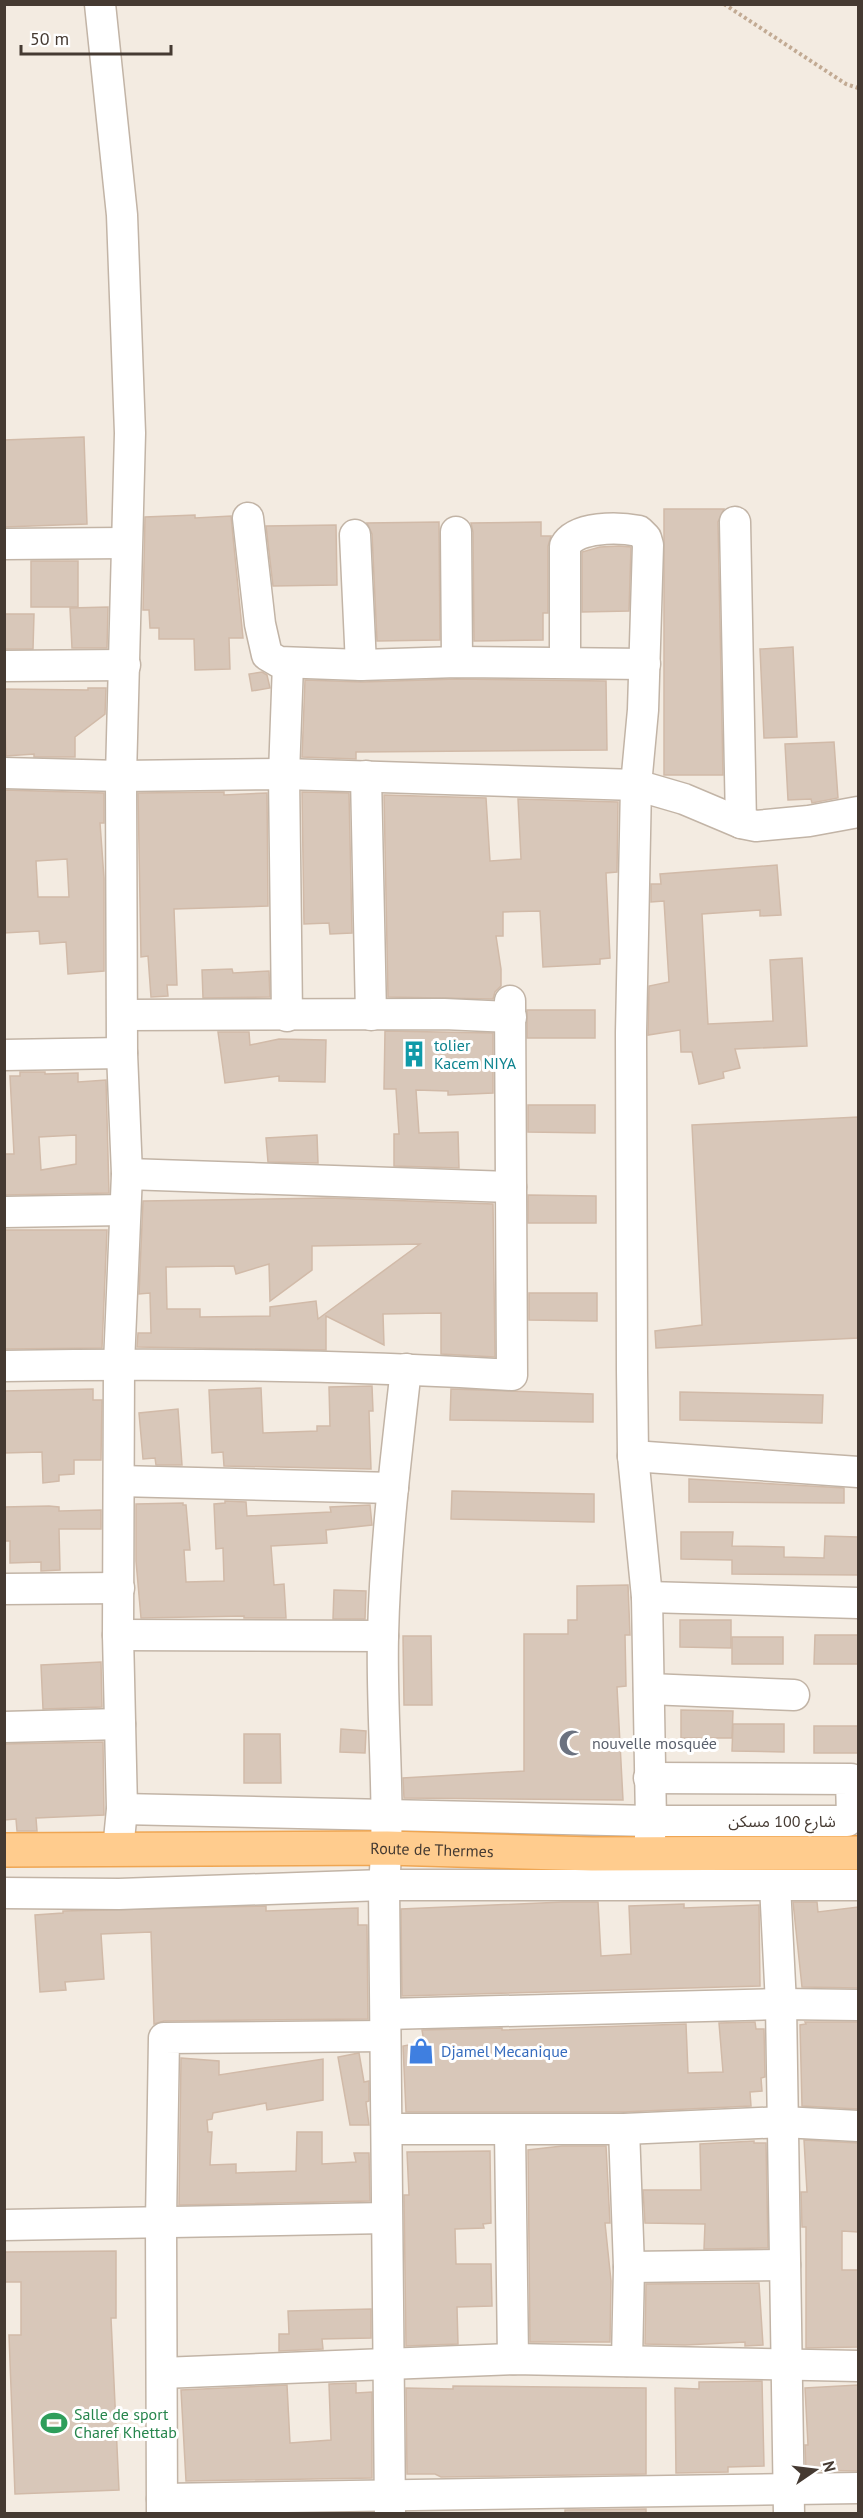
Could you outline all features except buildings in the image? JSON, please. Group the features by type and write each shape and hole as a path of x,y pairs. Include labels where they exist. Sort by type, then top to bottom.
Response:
{"main road":[{"name":"Route de Thermes","path":"4,1850 387,1848 649,1854 858,1853"}],"street":[{"path":"100,4 122,215 130,433 125,543 122,776 122,1053 127,1174 119,1364 118,1635 122,1809 118,1850"},
{"path":"248,518 260,624 269,658 288,664 456,662 645,664"},
{"path":"735,522 741,823"},
{"path":"565,662 565,546 574,535 583,531 629,529 639,531 646,538 648,545 645,664 636,785 631,1033 633,1456 647,1597 651,1821 649,1854"},
{"path":"456,532 456,662"},
{"path":"355,535 361,664"},
{"path":"4,544 125,543"},
{"path":"287,1016 284,774 288,664"},
{"path":"4,666 125,665"},
{"path":"4,773 122,776 284,774 636,785 684,799 741,823 767,825 808,821 858,812"},
{"path":"366,776 371,1015"},
{"path":"4,1366 119,1364 406,1369 512,1375 511,1009 444,1014 123,1015"},
{"path":"4,1055 122,1053"},
{"path":"127,1174 511,1187"},
{"path":"4,1212 124,1210"},
{"path":"390,2505 384,1885 387,1848 383,1636 393,1488 406,1369"},
{"path":"633,1456 858,1472"},
{"path":"119,1481 393,1488"},
{"path":"4,1589 119,1588"},
{"path":"647,1597 858,1603"},
{"path":"118,1635 383,1636"},
{"path":"649,1689 794,1695"},
{"path":"4,1727 120,1724"},
{"name":"شارع 100 مسكن","path":"650,1778 851,1779 852,1817 847,1821 651,1821"},
{"path":"122,1809 651,1821"},
{"path":"4,1893 119,1894 384,1885 858,1885"},
{"path":"775,1886 781,2004 789,2502"},
{"path":"858,2005 781,2004 164,2038 161,2221 162,2506 789,2502 858,2488"},
{"path":"387,2129 624,2129 783,2122 858,2126"},
{"path":"624,2129 630,2267 627,2361"},
{"path":"510,2130 513,2359"},
{"path":"4,2225 386,2218"},
{"path":"630,2267 785,2265"},
{"path":"162,2373 513,2359 858,2366"}],"path":[{"path":"724,4 846,84 858,88"}],"place":[{"name":"tolier Kacem NIYA","path":"414,1054"},
{"name":"nouvelle mosquée","path":"572,1743"},
{"name":"Djamel Mecanique","path":"421,2051"},
{"name":"Salle de sport Charef Khettab","path":"54,2423"}]}
